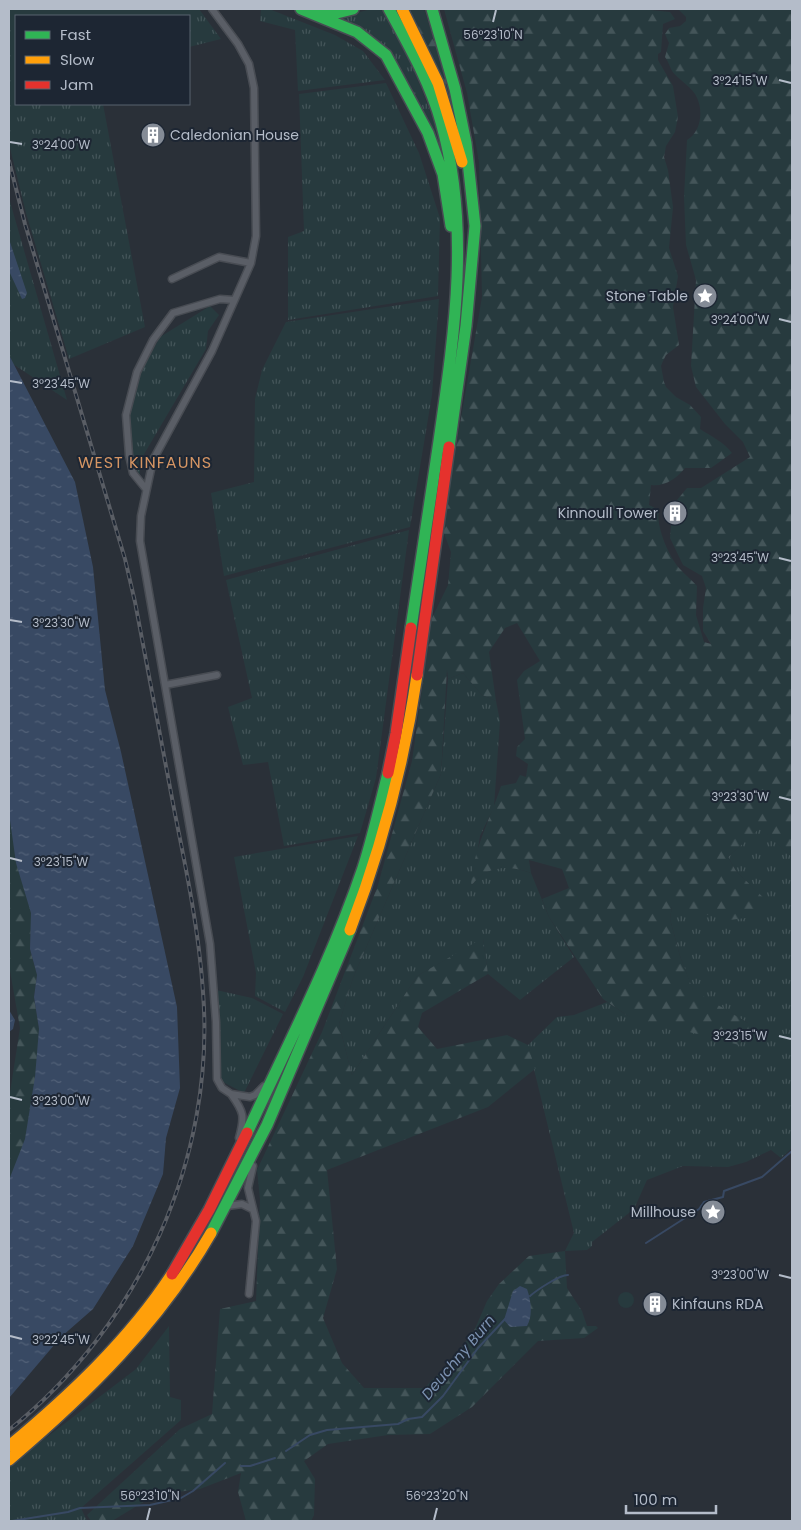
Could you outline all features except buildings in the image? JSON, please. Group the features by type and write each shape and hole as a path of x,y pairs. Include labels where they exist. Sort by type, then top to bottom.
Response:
{"highway":[{"path":"301,9 347,25 368,37 386,55 418,110 436,153 446,188 453,244 456,318"},
{"path":"306,9 338,13 353,9"},
{"path":"9,1446 51,1412 105,1359 152,1302 197,1235 284,1053 357,884 384,792 398,723 456,318 460,247 453,170 430,88 409,42 389,9"},
{"path":"402,9 438,78 453,125 468,205 471,256 469,294"},
{"path":"9,1460 58,1419 112,1367 161,1308 226,1206 301,1050 366,890 394,795 408,732 464,346 475,226 464,123 432,9"}],"street":[{"path":"212,9 238,44 249,64 254,88 256,236 251,263 212,351 153,460 141,516 140,541 210,944 216,1022 217,1079 222,1088 231,1094 243,1112 244,1121 231,1166"},
{"path":"172,279 220,257 251,263"},
{"path":"146,489 133,473 128,447 126,414 137,372 153,340 172,314 220,299 234,300"},
{"path":"165,685 217,675"},
{"path":"231,1094 250,1097 258,1094 284,1053"},
{"path":"249,1294 256,1221 252,1209 248,1181 271,1124 274,1109"},
{"path":"226,1206 242,1204 252,1209"}],"green space":[{"path":"9,9 199,9 221,39 190,47 190,15 15,15 15,105 103,105 145,327 69,359 26,213 9,144"},
{"path":"261,9 269,9 335,35 363,51 385,80 298,91 295,30 260,21"},
{"path":"371,9 382,9 403,48 429,108 451,171 391,61 343,21 342,17"},
{"path":"407,9 424,9 442,64 463,146"},
{"path":"444,9 640,9 670,12 675,19 663,24 661,52 658,54 658,60 673,86 678,117 675,132 666,146 664,157 668,170 673,207 669,248 678,276 673,307 679,345 666,355 661,366 666,387 676,397 690,405 701,417 700,429 722,443 732,453 711,468 685,468 670,481 661,485 651,485 649,505 659,510 658,516 661,532 676,564 697,586 696,615 704,642 711,644 703,631 703,608 706,588 702,576 683,565 670,538 671,525 681,520 683,508 677,500 687,488 701,488 750,457 743,442 725,424 696,387 691,366 696,280 686,245 684,197 687,140 696,131 700,119 700,106 695,94 672,71 665,57 669,43 665,34 669,28 680,26 686,21 686,17 678,9 792,9 792,857 760,828 728,857 736,871 772,906 746,918 729,920 672,906 670,919 680,956 693,990 748,1023 749,1034 739,1045 628,1016 603,999 549,917 542,899 569,888 562,869 529,860 531,873 506,868 498,869 484,874 471,886 478,847 501,786 516,783 520,775 526,777 528,764 516,756 517,747 525,739 517,680 524,671 540,661 517,623 505,628 489,652 496,701 482,695 463,673 448,679 447,669 441,774 353,978 339,1024 352,1075 417,976 483,938 488,974 422,1013 418,1027 437,1049 507,1035 528,1045 535,1069 488,1107 327,1170 337,1269 323,1318 342,1363 364,1388 424,1388 448,1365 474,1331 487,1301 499,1284 529,1256 565,1251 567,1288 582,1311 587,1326 596,1326 598,1328 584,1338 538,1341 472,1407 430,1434 388,1435 328,1444 304,1461 315,1479 314,1515 311,1521 246,1521 238,1492 241,1473 200,1489 155,1495 112,1521 91,1521 87,1515 180,1429 212,1414 220,1309 256,1301 260,1199 257,1170 322,1032 378,885 412,761 432,618 448,585 451,552 442,528 482,297 479,162 467,93"},
{"path":"386,83 419,153 440,218 438,296 288,320 288,237 304,231 299,94"},
{"path":"9,198 67,400 13,364 9,355"},
{"path":"439,299 432,395 410,527 224,576 211,493 254,482 255,399 262,370 286,322"},
{"path":"210,306 219,315 208,331 206,349 140,461 140,474 137,473 129,434 130,410 141,372 160,337"},
{"path":"409,530 376,778 360,833 284,846 268,762 243,765 228,707 252,698 226,580"},
{"path":"463,673 482,695 496,701 500,721 494,807 480,836 472,885 484,873 499,868 523,870 531,873 549,917 574,957 520,1000 488,974 483,939 417,976 352,1075 339,1024 353,978 441,774 448,679"},
{"path":"9,813 32,910 30,949 37,975 34,997 39,1029 34,1125 9,1216 9,1099 20,1028 9,965"},
{"path":"760,827 792,857 792,1148 781,1158 771,1150 746,1162 728,1167 683,1166 647,1180 634,1209 592,1242 592,1246 587,1250 565,1251 574,1233 528,1045 557,1017 574,1015 607,1002 628,1016 748,1023 693,991 680,956 670,919 672,906 771,906 736,871 728,857"},
{"path":"358,836 303,977 285,1012 255,996 256,973 234,857"},
{"path":"216,990 252,998 283,1014 244,1093 221,1081 219,1010"},
{"path":"626,1292 632,1294 634,1300 632,1306 626,1308 620,1306 618,1300 620,1294"},
{"path":"169,1326 170,1397 181,1400 181,1420 81,1508 87,1521 9,1521 9,1466 136,1369"}],"water":[{"path":"9,239 27,293 25,298 22,299 9,271"},
{"path":"9,355 75,482 93,567 105,690 121,752 177,1007 180,1088 166,1138 163,1174 133,1246 93,1309 61,1337 9,1398 9,1180 25,1139 35,1077 39,1029 34,997 37,975 30,949 31,913 16,863 9,813"},
{"path":"9,1010 15,1020 13,1029 9,1032"},
{"path":"520,1286 527,1289 531,1308 530,1318 527,1326 510,1327 504,1320 513,1291"}],"waterway":[{"name":"Deuchny Burn","path":"646,1243 699,1209 704,1202 723,1197 724,1191 762,1177 792,1151"},
{"path":"530,1296 554,1280 568,1275"},
{"name":"Deuchny Burn","path":"286,1451 310,1435 327,1430 398,1424 408,1419 422,1417 443,1396 478,1348 506,1318"},
{"name":"Deuchny Burn","path":"241,1466 250,1466 275,1458"},
{"name":"Deuchny Burn","path":"12,1521 68,1512 80,1508 150,1505 181,1498 193,1491 225,1463"}],"railway":[{"path":"9,161 25,224 125,559 135,602 196,925 203,992 204,1055 196,1116 182,1177 160,1235 131,1290 96,1341 55,1388 9,1430"}],"traffic: fast":[{"path":"301,9 357,32 386,55 428,133 443,174 451,226"},
{"path":"321,12 337,13 353,9"},
{"path":"389,9 425,78 441,122 450,162 458,241 457,282 450,362 411,628"},
{"path":"432,9 455,89 466,143 475,226 466,326 449,447"},
{"path":"247,1133 308,1002 351,902 367,856 388,773"},
{"path":"211,1233 267,1125 350,930"}],"traffic: slow":[{"path":"402,9 438,83 462,162"},
{"path":"350,930 362,899 391,805 406,741 417,675"},
{"path":"9,1460 94,1383 145,1327 191,1266 211,1233"},
{"path":"9,1446 97,1366 137,1322 172,1274"}],"traffic: jam":[{"path":"417,675 449,447"},
{"path":"388,773 396,733 411,628"},
{"path":"172,1274 209,1210 247,1133"}],"place":[{"name":"Caledonian House","path":"153,135"},
{"name":"Stone Table","path":"705,296"},
{"name":"Kinnoull Tower","path":"675,513"},
{"name":"Millhouse","path":"713,1212"},
{"name":"Kinfauns RDA","path":"655,1304"}],"district":[{"name":"WEST KINFAUNS","path":"145,462"}]}
